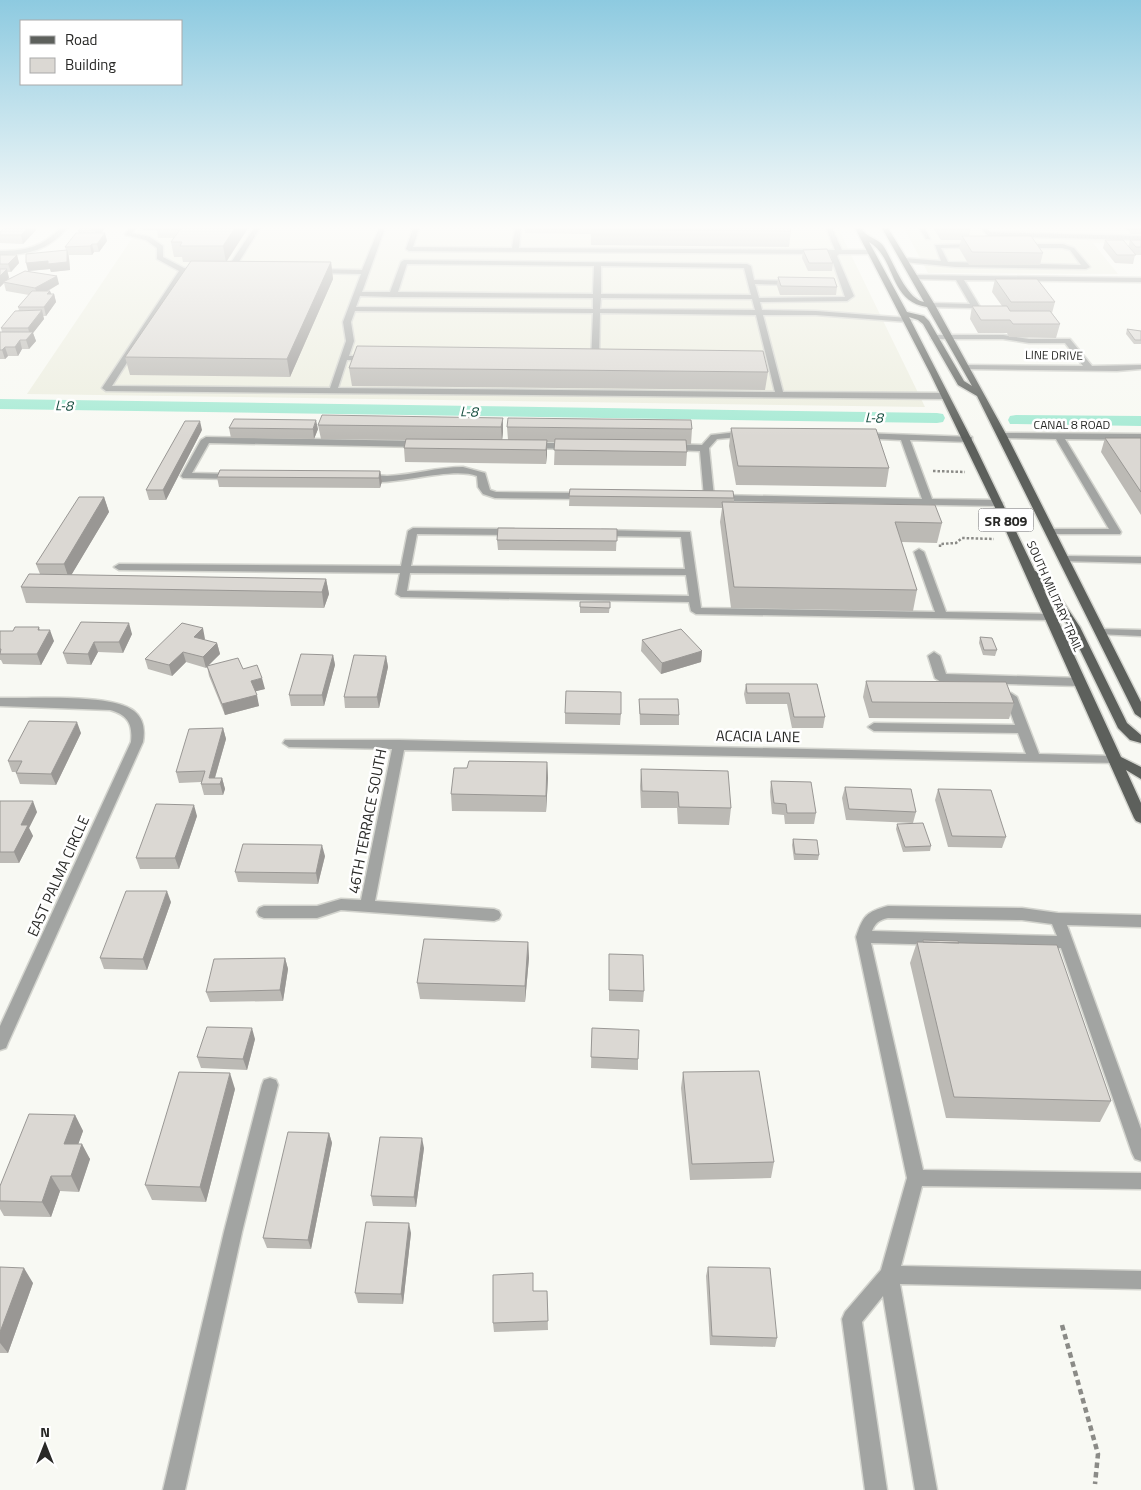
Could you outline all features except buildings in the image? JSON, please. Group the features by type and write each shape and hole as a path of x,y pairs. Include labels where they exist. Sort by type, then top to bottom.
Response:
{"main road":[{"name":"SOUTH MILITARY TRAIL","path":"896,298 945,396 969,439 1029,567 1141,818"},
{"path":"909,298 916,303 930,305"},
{"name":"SOUTH MILITARY TRAIL","path":"926,298 1003,436 1141,714"},
{"path":"907,317 921,318 961,383 980,394"},
{"path":"1029,567 1053,592 1076,631 1122,725 1134,737 1141,739"},
{"path":"1115,760 1135,769 1141,775"}],"street":[{"path":"165,298 106,388 945,396"},
{"path":"333,391 350,341 347,322 356,298"},
{"path":"595,361 596,298"},
{"path":"678,298 842,300 848,298"},
{"path":"971,298 982,316"},
{"path":"756,299 780,395"},
{"path":"930,305 976,306"},
{"path":"351,310 816,313 907,317"},
{"path":"934,337 1003,337 1029,341 1067,341 1090,368"},
{"path":"344,358 383,358"},
{"path":"585,361 604,361"},
{"path":"762,363 772,363"},
{"name":"LINE DRIVE","path":"966,367 1141,367"},
{"path":"756,434 714,437 704,448 704,497 998,503"},
{"path":"855,436 969,439"},
{"name":"CANAL 8 ROAD","path":"1003,436 1141,437"},
{"path":"1050,532 1116,532 1059,436"},
{"path":"904,437 928,502"},
{"path":"246,477 186,476 206,440 433,444"},
{"path":"521,446 579,446"},
{"path":"666,447 704,448"},
{"path":"356,478 395,478 422,473 474,470 482,475 483,487 486,492 495,495 592,496"},
{"path":"521,532 413,530 401,594 695,599"},
{"path":"589,533 686,534 696,611 1051,617"},
{"path":"919,552 942,615"},
{"path":"1064,559 1141,560"},
{"path":"118,567 691,572"},
{"path":"1101,632 1141,633"},
{"path":"934,656 941,678 1080,682"},
{"path":"1011,697 1034,758"},
{"name":"EAST PALMA CIRCLE","path":"0,702 102,704 122,709 136,720 139,730 137,742 0,1043"},
{"path":"874,727 1023,729"},
{"name":"ACACIA LANE","path":"289,742 1115,760"},
{"name":"46TH TERRACE SOUTH","path":"367,905 399,744"},
{"path":"264,912 317,912 341,904 494,915"},
{"path":"876,1490 852,1319 889,1275 916,1178 864,937 868,922 876,915 888,912 1022,914 1058,920 1141,921"},
{"path":"1058,920 1141,1153"},
{"path":"864,937 1066,942"},
{"path":"174,1490 235,1222 270,1085"},
{"path":"916,1178 1141,1181"},
{"path":"889,1275 1141,1280"},
{"path":"889,1275 926,1490"}],"path":[{"path":"924,471 965,472"},
{"path":"940,547 940,544 956,543 962,538 994,539"},
{"path":"1062,1325 1098,1454 1095,1484"}],"shaded area":[{"path":"92,298 872,298 925,407 27,394"}],"waterway":[{"name":"L-8","path":"0,404 937,418"},
{"name":"L-8","path":"1016,420 1141,421"}]}
